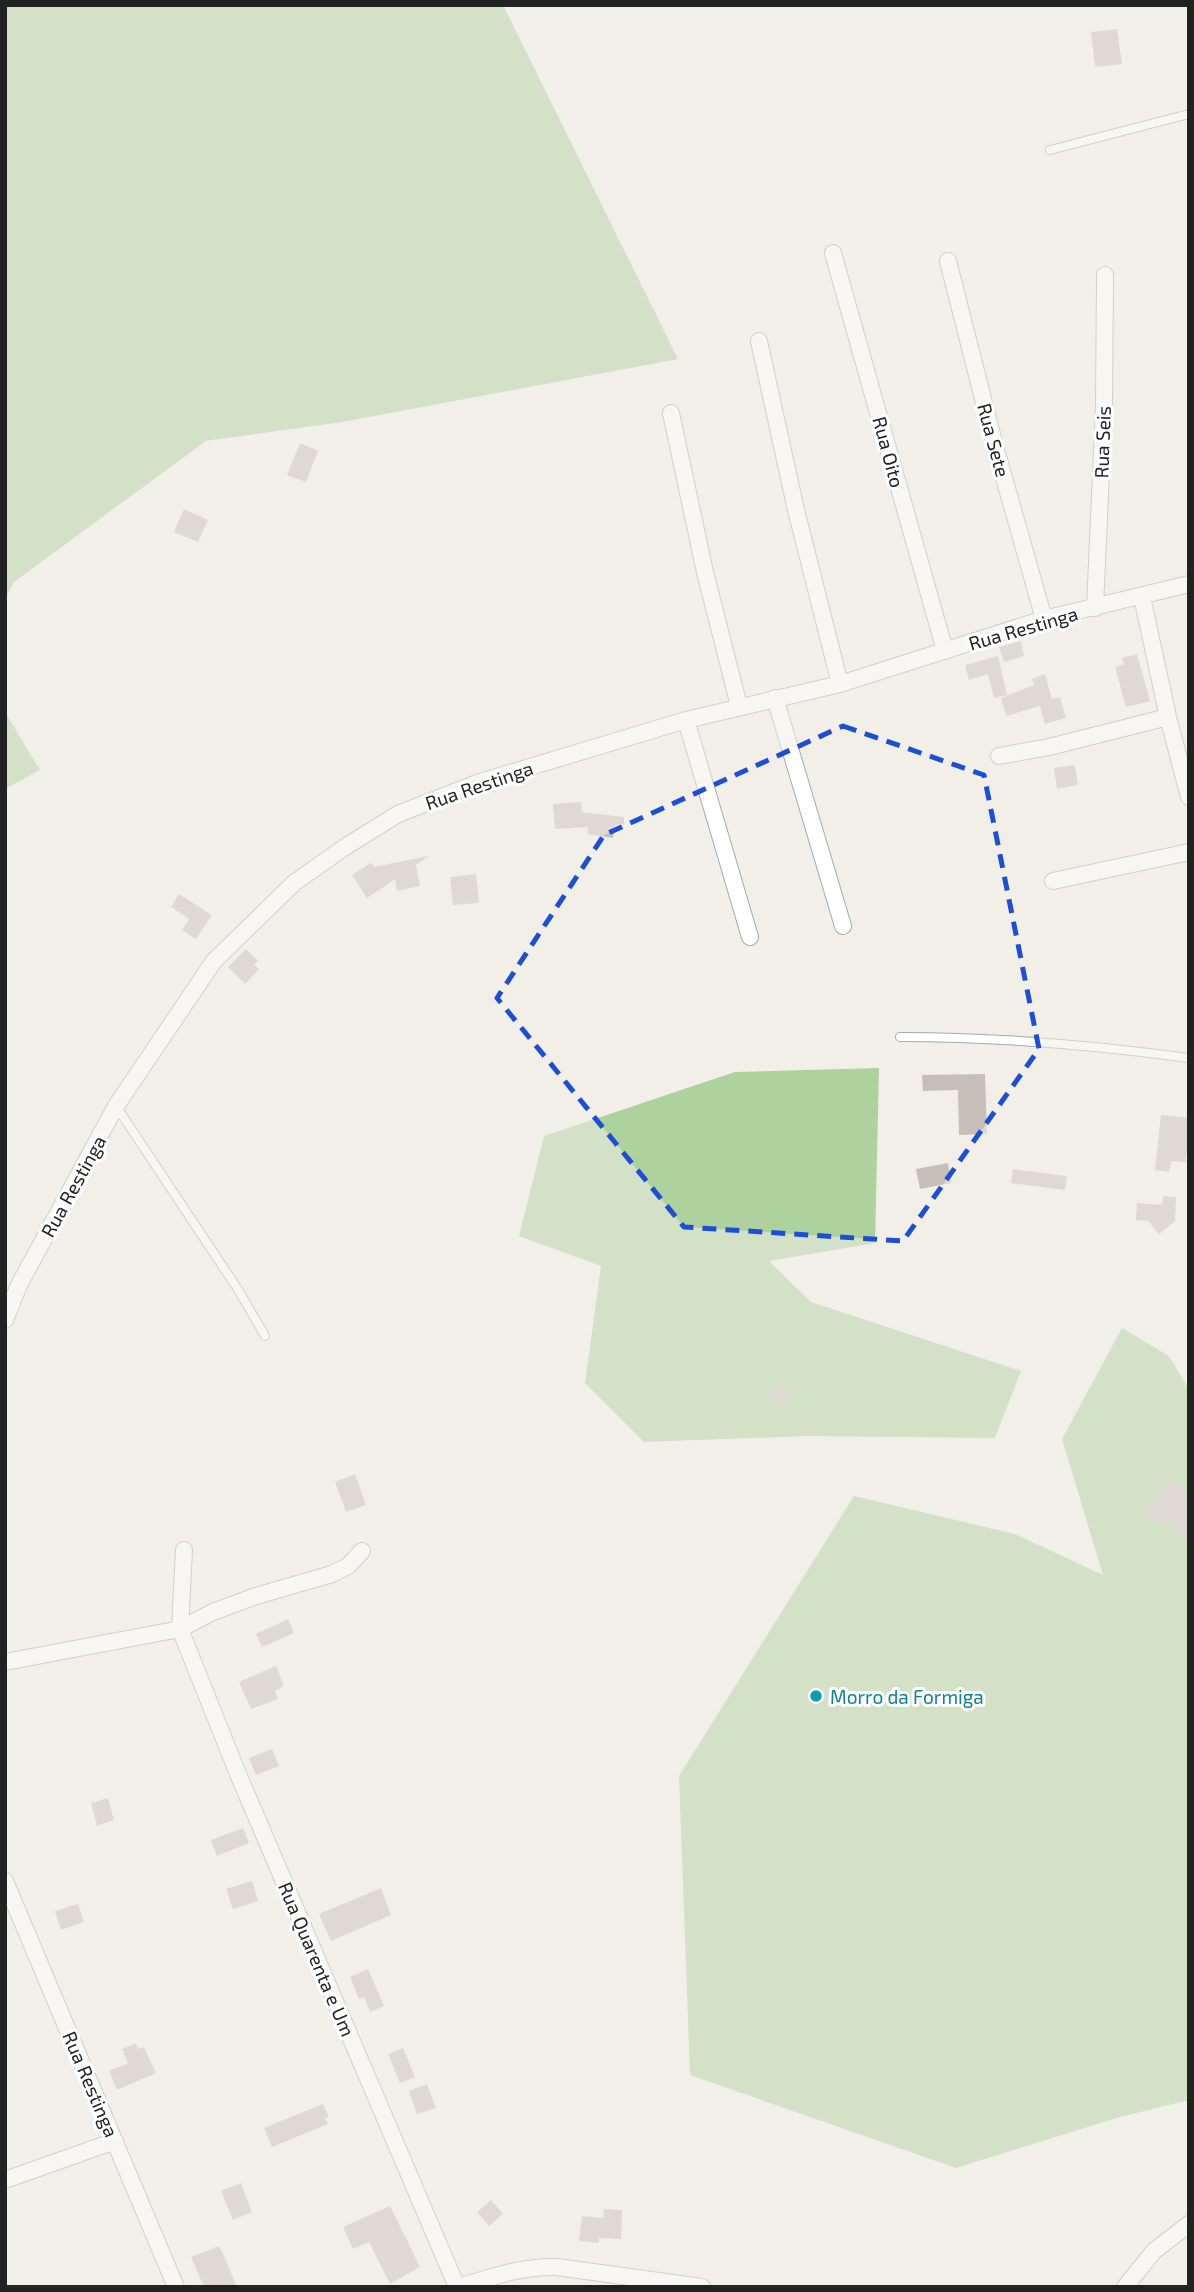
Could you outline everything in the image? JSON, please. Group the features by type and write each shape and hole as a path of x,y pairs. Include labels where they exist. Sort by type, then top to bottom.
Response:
{"street":[{"name":"Rua Oito","path":"833,253 945,651"},
{"name":"Rua Sete","path":"948,261 995,446 1044,619"},
{"name":"Rua Seis","path":"1095,608 1104,405 1105,275"},
{"path":"759,341 796,510 840,684"},
{"path":"671,413 705,572 738,706"},
{"name":"Rua Restinga","path":"5,1320 19,1286 117,1106 214,961 294,883 398,814 480,782 686,719 840,684 1044,619 1189,584"},
{"path":"1142,597 1168,718 1189,797"},
{"path":"775,698 842,926"},
{"path":"999,756 1049,747 1168,718"},
{"path":"686,719 750,937"},
{"path":"1054,881 1189,852"},
{"name":"Rua Quarenta e Um","path":"184,1550 180,1629 238,1774 458,2287"},
{"path":"5,1662 180,1629 213,1612 256,1596 332,1574 348,1566 362,1551"},
{"name":"Rua Restinga","path":"5,1881 176,2287"},
{"path":"5,2180 115,2141"},
{"path":"1125,2287 1154,2251 1189,2224"},
{"path":"458,2287 534,2266 702,2287"}],"lane":[{"path":"1050,150 1189,114"},
{"path":"900,1037 963,1037 1189,1058"},
{"path":"117,1106 239,1291 265,1336"}],"highlighted area":[{"path":"843,726 984,775 1039,1049 903,1241 684,1227 497,998 604,835"}],"green space":[{"path":"5,5 503,5 678,359 342,422 206,441 14,582 5,599"},
{"path":"5,712 40,770 5,789"},
{"path":"879,1068 875,1243 769,1261 811,1302 1021,1371 995,1438 808,1436 644,1442 585,1383 601,1266 519,1236 544,1136 735,1072"},
{"path":"1122,1328 1169,1356 1189,1389 1189,2100 1120,2117 956,2168 690,2075 679,1776 854,1496 1015,1534 1103,1575 1062,1439"}],"building":[{"path":"1117,29 1122,64 1095,67 1091,32"},
{"path":"300,443 318,451 306,482 287,475"},
{"path":"184,509 208,520 198,542 174,532"},
{"path":"1021,641 1024,656 1004,662 999,647"},
{"path":"1137,654 1150,701 1126,707 1115,667 1124,664 1122,658"},
{"path":"998,656 1007,695 994,698 988,674 969,680 965,665"},
{"path":"1045,674 1052,699 1060,697 1066,718 1045,724 1040,706 1006,716 1001,698 1034,685 1032,679"},
{"path":"1075,765 1078,785 1057,789 1054,768"},
{"path":"581,802 582,812 624,817 624,824 615,825 613,838 587,834 588,827 555,829 553,804"},
{"path":"429,856 416,865 420,886 397,891 395,879 367,898 352,875 371,863 374,867"},
{"path":"476,874 479,903 453,905 450,877"},
{"path":"179,894 212,915 196,939 182,930 189,919 171,907"},
{"path":"246,949 258,961 254,965 259,969 245,984 228,967"},
{"path":"985,1074 987,1134 959,1135 958,1090 923,1091 922,1075"},
{"path":"1161,1115 1189,1118 1186,1162 1171,1161 1169,1172 1155,1170"},
{"path":"948,1163 951,1183 920,1189 916,1169"},
{"path":"1013,1169 1067,1176 1065,1190 1011,1183"},
{"path":"1163,1196 1176,1197 1175,1221 1159,1234 1148,1221 1136,1220 1137,1203 1162,1205"},
{"path":"788,1385 791,1399 773,1404 769,1389"},
{"path":"355,1474 366,1505 346,1512 335,1482"},
{"path":"1171,1479 1189,1495 1189,1542 1144,1509"},
{"path":"288,1619 294,1633 262,1647 256,1634"},
{"path":"276,1666 284,1686 275,1691 278,1699 251,1709 239,1682"},
{"path":"272,1749 279,1766 256,1775 249,1758"},
{"path":"108,1798 114,1820 97,1826 91,1803"},
{"path":"243,1828 249,1843 217,1856 211,1840"},
{"path":"252,1881 258,1901 233,1909 226,1889"},
{"path":"381,1888 391,1915 331,1941 319,1914"},
{"path":"78,1904 84,1922 61,1930 55,1911"},
{"path":"368,1969 384,2006 370,2012 364,1997 359,1999 350,1977"},
{"path":"136,2043 138,2049 144,2047 156,2073 117,2090 109,2071 128,2063 122,2049"},
{"path":"403,2048 415,2077 400,2083 388,2054"},
{"path":"427,2084 436,2108 417,2114 409,2091"},
{"path":"323,2104 329,2117 325,2118 328,2124 272,2147 264,2128"},
{"path":"241,2183 252,2212 233,2220 221,2191"},
{"path":"491,2200 503,2214 489,2226 477,2212"},
{"path":"390,2206 420,2267 390,2284 369,2242 353,2249 343,2227"},
{"path":"604,2209 622,2210 621,2239 599,2238 599,2243 579,2241 582,2216 603,2218"},
{"path":"219,2246 237,2287 204,2287 191,2257"}],"place":[{"name":"Morro da Formiga","path":"816,1696"}]}
